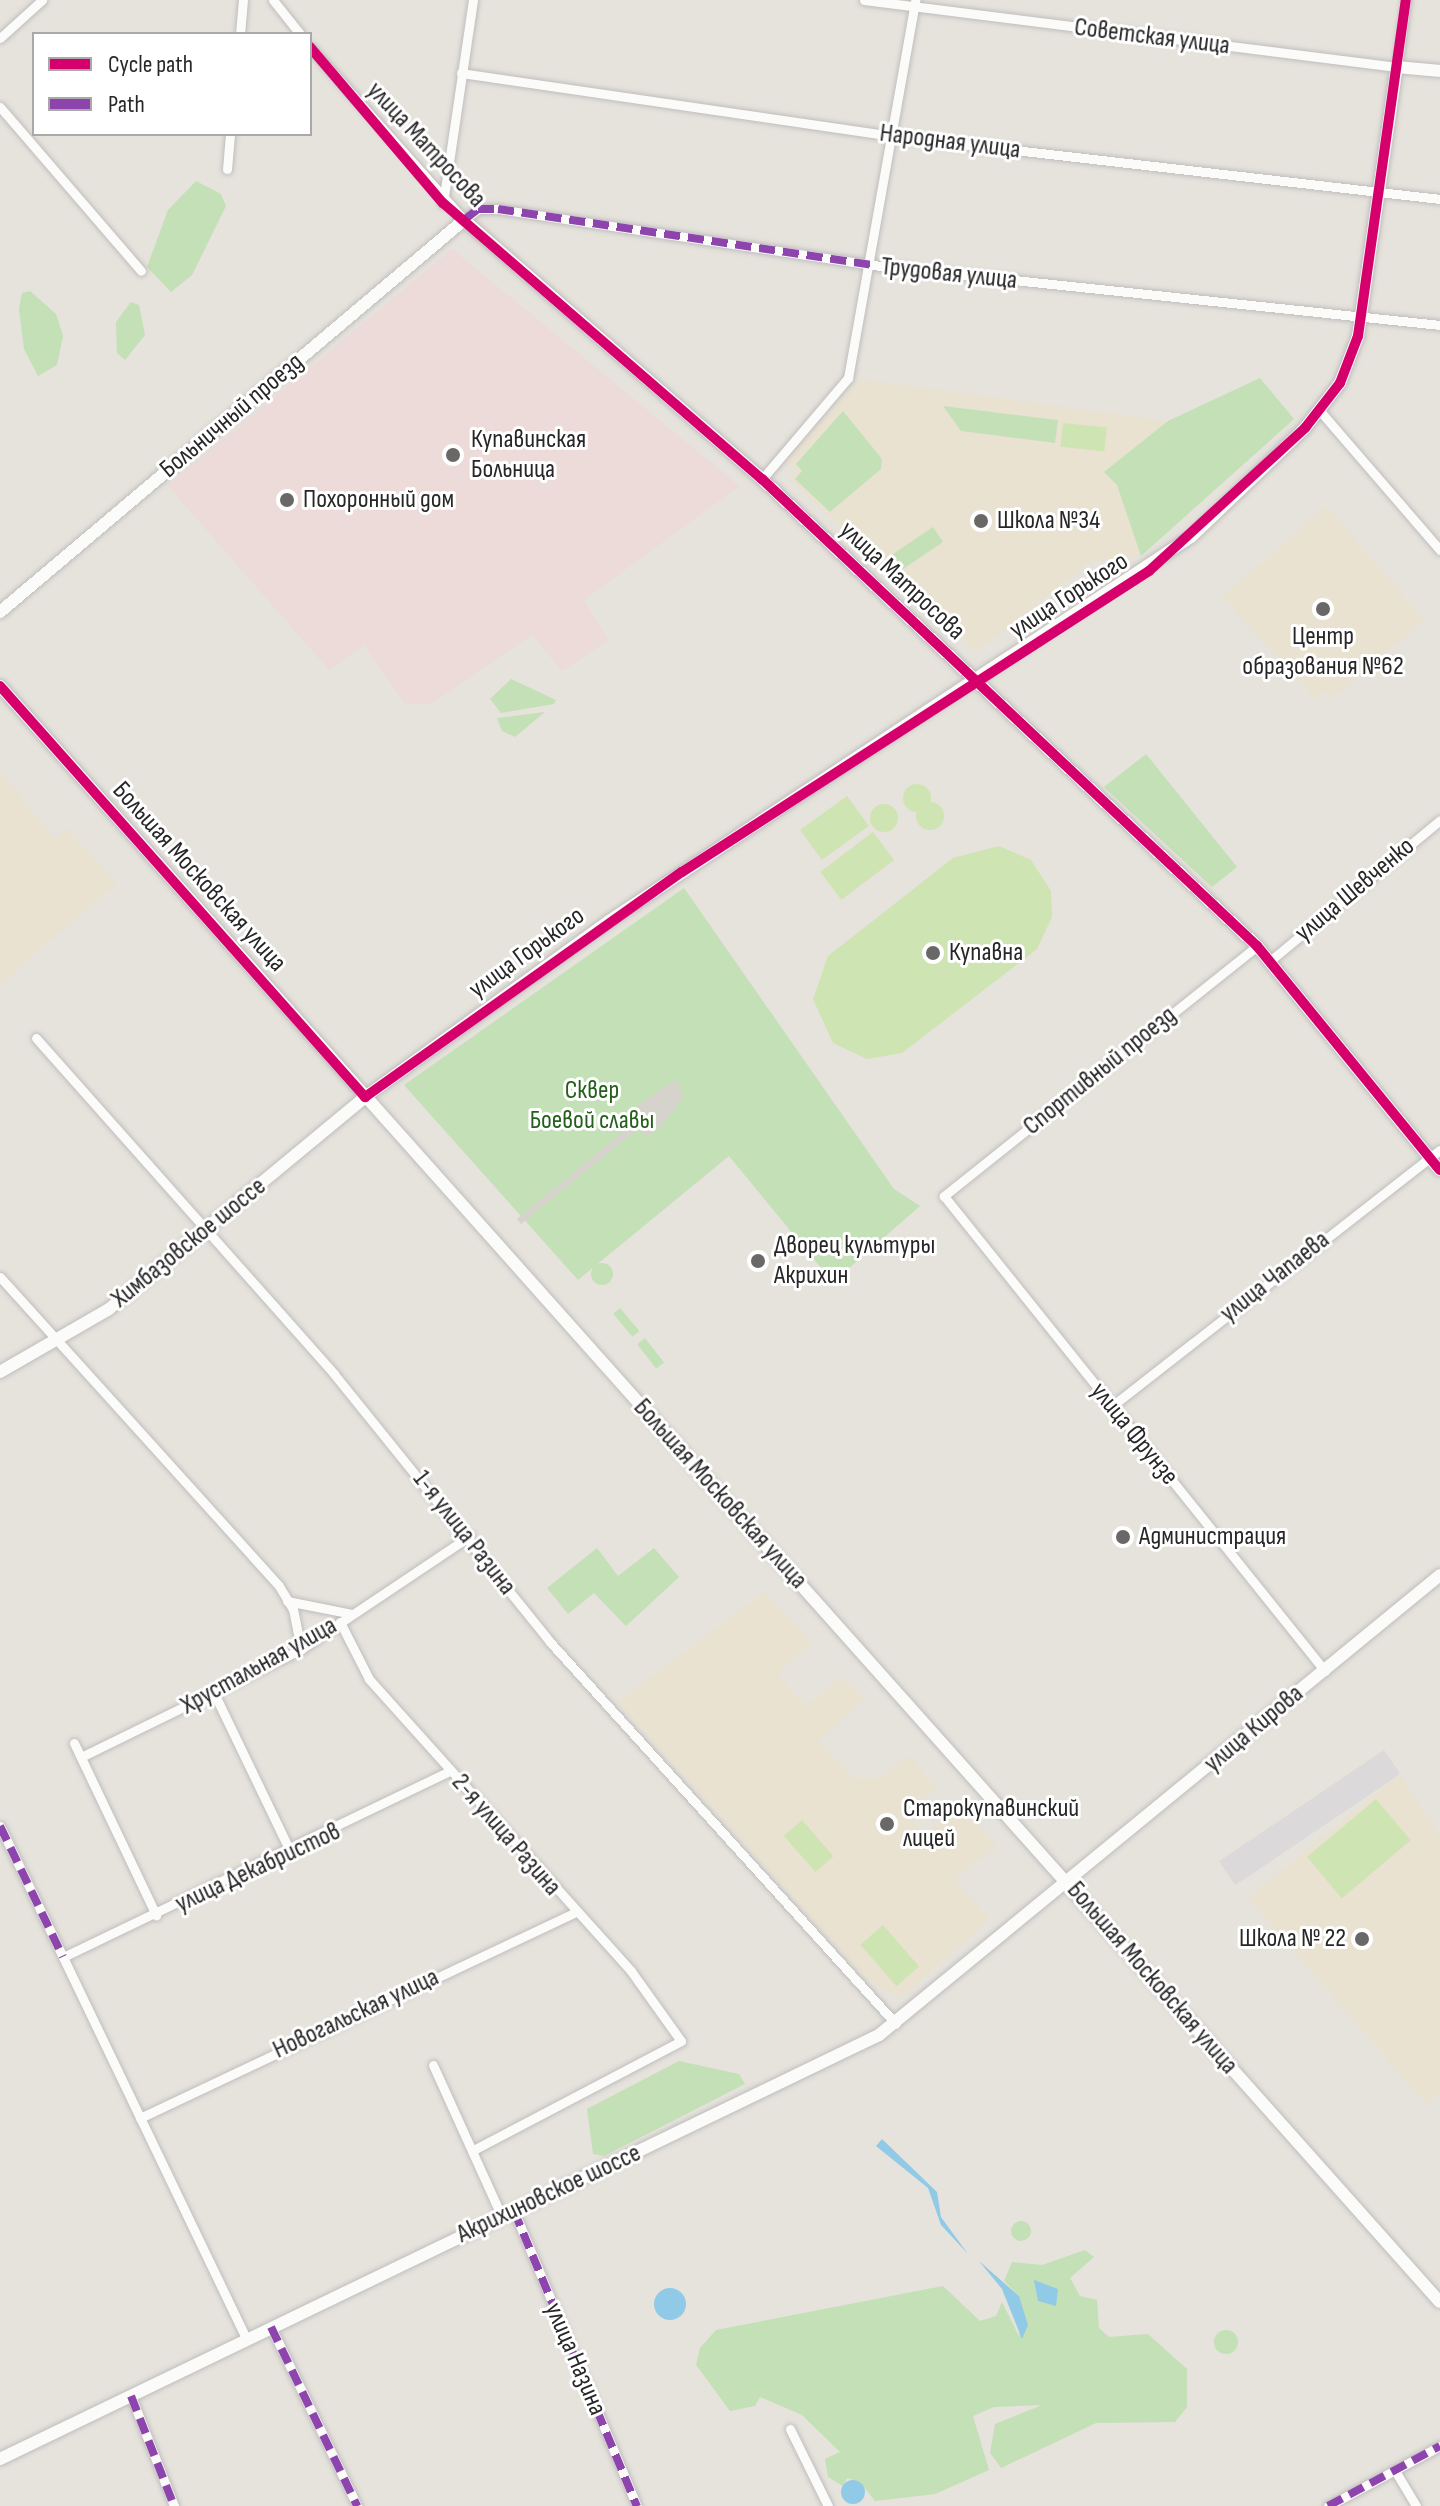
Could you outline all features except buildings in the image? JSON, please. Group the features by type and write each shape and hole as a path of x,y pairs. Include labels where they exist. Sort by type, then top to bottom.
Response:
{"street":[{"path":"0,38 42,0"},
{"path":"240,32 243,0"},
{"path":"273,0 298,32"},
{"path":"443,203 473,0"},
{"name":"Советская улица","path":"864,0 1440,71"},
{"path":"1397,67 1406,0"},
{"path":"762,479 840,393 872,265 914,4"},
{"name":"улица Матросова","path":"312,49 443,203 762,479 1257,946 1435,1153 1440,1170"},
{"name":"улица Горького","path":"365,1097 609,921 1168,557 1320,411 1348,367 1362,316 1397,67"},
{"name":"Народная улица","path":"461,73 893,136 1440,199"},
{"path":"0,107 141,271"},
{"path":"227,169 230,136"},
{"name":"Трудовая улица","path":"464,220 478,209 498,209 872,265 1440,325"},
{"name":"Больничный проезд","path":"0,612 464,220"},
{"path":"1320,411 1440,550"},
{"name":"Большая Московская улица","path":"0,686 1440,2302"},
{"name":"улица Шевченко","path":"1271,960 1440,820"},
{"name":"Спортивный проезд","path":"944,1196 1257,946"},
{"name":"1-я улица Разина","path":"36,1038 207,1230 470,1536 550,1642 896,2024"},
{"name":"Химбазовское шоссе","path":"0,1372 59,1343 207,1230 365,1097"},
{"name":"улица Чапаева","path":"1112,1406 1435,1153"},
{"name":"улица Фрунзе","path":"944,1196 1325,1671"},
{"path":"0,1277 287,1601 301,1649"},
{"name":"Хрустальная улица","path":"81,1757 301,1649 470,1536"},
{"name":"улица Кирова","path":"1069,1884 1440,1575"},
{"path":"287,1601 352,1614"},
{"name":"2-я улица Разина","path":"340,1622 369,1679 574,1913 631,1971 681,2041 473,2150"},
{"path":"214,1693 291,1853"},
{"path":"74,1743 156,1915"},
{"name":"улица Декабристов","path":"63,1957 291,1853 449,1771"},
{"path":"0,1826 246,2338"},
{"name":"Акрихиновское шоссе","path":"0,2459 896,2024 1069,1884"},
{"name":"Новогальская улица","path":"140,2118 574,1913"},
{"name":"улица Назина","path":"433,2065 473,2150 508,2214 637,2506"},
{"path":"271,2327 357,2506"},
{"path":"131,2396 174,2506"},
{"path":"790,2429 828,2506"},
{"path":"1328,2506 1397,2474 1440,2446"},
{"path":"1397,2474 1416,2506"}],"shaded area":[{"name":"Купавинская Больница","path":"452,249 739,486 584,600 608,640 562,671 532,635 430,704 404,703 364,645 329,670 168,486"},
{"name":"Школа №34","path":"861,379 1168,421 1104,472 1117,485 1141,556 1090,562 976,652 789,479 796,472 783,461"},
{"name":"Центр образования №62","path":"1327,506 1424,620 1333,698 1325,690 1316,699 1222,597"},
{"path":"0,771 55,839 68,828 116,884 0,984"},
{"path":"676,1079 684,1097 662,1125 646,1137 639,1128 521,1224 517,1219 634,1123 627,1113"},
{"path":"764,1592 812,1642 778,1674 806,1706 842,1676 864,1698 818,1742 854,1778 881,1778 909,1756 937,1787 908,1814 925,1835 960,1805 996,1845 955,1880 989,1919 901,1998 866,1979 618,1702"},
{"path":"1384,1750 1400,1774 1235,1885 1219,1861"},
{"name":"Школа № 22","path":"1400,1774 1440,1836 1440,2093 1426,2104 1248,1898"}],"green space":[{"path":"196,181 221,194 226,206 192,275 171,292 147,267 168,210"},
{"path":"30,291 56,314 63,336 57,365 38,376 24,349 19,309 22,293"},
{"path":"131,302 139,305 145,335 125,360 117,353 116,322"},
{"path":"1260,378 1294,419 1141,556 1117,485 1104,472 1168,421"},
{"path":"943,406 1058,420 1055,443 961,431"},
{"path":"843,411 882,459 881,469 830,512 795,479 802,471 796,464"},
{"path":"1063,423 1107,428 1104,451 1060,447"},
{"path":"933,527 943,542 902,569 892,554"},
{"path":"511,679 556,700 554,704 501,713 490,699"},
{"path":"545,712 515,737 502,731 497,718"},
{"path":"1146,754 1237,867 1212,887 1104,787"},
{"path":"917,784 927,788 931,798 927,808 917,812 907,808 903,798 907,788"},
{"path":"847,796 869,826 822,860 800,830"},
{"path":"930,802 940,806 944,816 940,826 930,830 920,826 916,816 920,806"},
{"path":"884,804 894,808 898,818 894,828 884,832 874,828 870,818 874,808"},
{"path":"873,832 894,860 841,900 820,872"},
{"name":"Купавна","path":"999,846 1031,860 1051,891 1052,917 1037,949 902,1053 867,1059 833,1043 813,999 828,956 953,858"},
{"name":"Сквер Боевой славы","path":"684,888 894,1189 920,1206 841,1275 826,1274 729,1156 578,1280 404,1085"},
{"path":"602,1263 610,1266 613,1274 610,1282 602,1285 594,1282 591,1274 594,1266"},
{"path":"620,1308 639,1331 632,1337 613,1314"},
{"path":"645,1338 664,1362 656,1369 637,1344"},
{"path":"597,1548 618,1576 654,1548 679,1577 626,1626 594,1593 568,1614 547,1588"},
{"path":"1376,1799 1411,1840 1342,1898 1307,1857"},
{"path":"802,1820 833,1856 815,1872 784,1836"},
{"path":"883,1925 919,1967 896,1986 860,1945"},
{"path":"679,2061 739,2074 745,2084 604,2156 593,2154 587,2109"},
{"path":"1021,2221 1028,2224 1031,2231 1028,2238 1021,2241 1014,2238 1011,2231 1014,2224"},
{"path":"1085,2250 1094,2257 1070,2278 1080,2296 1097,2300 1099,2328 1109,2337 1148,2334 1187,2369 1187,2407 1175,2422 1096,2423 1001,2468 990,2453 995,2424 1042,2405 994,2407 973,2416 989,2470 935,2494 875,2501 860,2482 847,2478 843,2486 828,2477 825,2459 840,2452 802,2415 760,2397 755,2406 730,2411 696,2365 700,2348 716,2330 943,2286 980,2321 996,2316 1002,2302 1019,2336 1019,2296 1004,2281 1012,2262 1042,2265"},
{"path":"1226,2330 1237,2337 1238,2342 1231,2353 1226,2354 1215,2347 1214,2342 1221,2331"}],"water":[{"path":"882,2139 937,2192 941,2217 968,2254 941,2225 928,2188 876,2146"},
{"path":"979,2261 1019,2296 1028,2325 1022,2339 1002,2289"},
{"path":"1034,2280 1058,2289 1056,2306 1038,2301"},
{"path":"670,2288 681,2293 686,2304 681,2315 670,2320 659,2315 654,2304 659,2293"},
{"path":"853,2480 862,2483 865,2492 862,2501 853,2504 844,2501 841,2492 844,2483"}],"marked path":[{"path":"464,220 478,209 498,209 872,265"},
{"path":"0,1826 63,1957"},
{"path":"514,2211 637,2506"},
{"path":"271,2327 357,2506"},
{"path":"131,2396 174,2506"},
{"path":"1328,2506 1440,2446"}],"cycle path":[{"path":"0,686 365,1097 682,872 1149,571 1305,428 1340,383 1358,336 1406,0"},
{"path":"312,49 443,203 762,479 1257,946 1440,1170"}],"place":[{"name":"Купавинская Больница","path":"453,455"},
{"name":"Похоронный дом","path":"287,500"},
{"name":"Школа №34","path":"981,521"},
{"name":"Центр образования №62","path":"1323,609"},
{"name":"Купавна","path":"933,953"},
{"name":"Дворец культуры Акрихин","path":"758,1261"},
{"name":"Администрация","path":"1123,1537"},
{"name":"Старокупавинский лицей","path":"887,1824"},
{"name":"Школа № 22","path":"1362,1939"}]}
